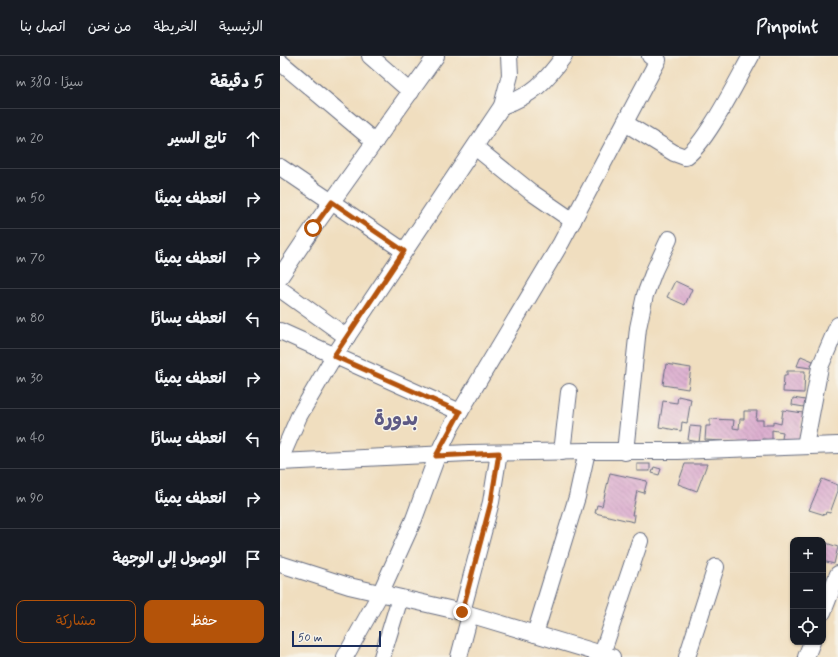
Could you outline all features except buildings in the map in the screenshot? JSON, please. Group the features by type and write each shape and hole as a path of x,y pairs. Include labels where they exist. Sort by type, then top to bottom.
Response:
{"street":[{"path":"370,56 411,92"},
{"path":"280,277 436,56"},
{"path":"509,56 510,75 502,106 334,356 299,416 280,461 499,453 587,451 624,452 838,445"},
{"path":"502,106 519,100 535,90 548,78 564,56"},
{"path":"625,123 674,153 685,157 691,154 702,140 751,56"},
{"path":"345,657 380,594 414,519 436,456 460,412 528,301 573,221 625,123 656,57"},
{"path":"280,62 375,142"},
{"path":"475,147 531,192 573,221"},
{"path":"280,167 404,251"},
{"path":"624,452 638,328 645,295 669,239"},
{"path":"280,289 347,337"},
{"path":"805,446 820,367 838,325"},
{"path":"280,331 460,412"},
{"path":"562,452 569,392"},
{"path":"535,634 577,497 587,451"},
{"path":"459,657 466,613 491,502 499,453"},
{"path":"280,564 293,570 380,594 466,613 605,656 640,541"},
{"path":"686,657 716,567"},
{"path":"824,609 838,574"},
{"path":"382,657 400,598"},
{"path":"806,657 811,645"}],"district":[{"name":"بدورة","path":"396,419"}],"route":[{"path":"313,228 332,202 404,251 334,356 460,412 436,456 469,453 499,453 491,502 462,612"}]}
